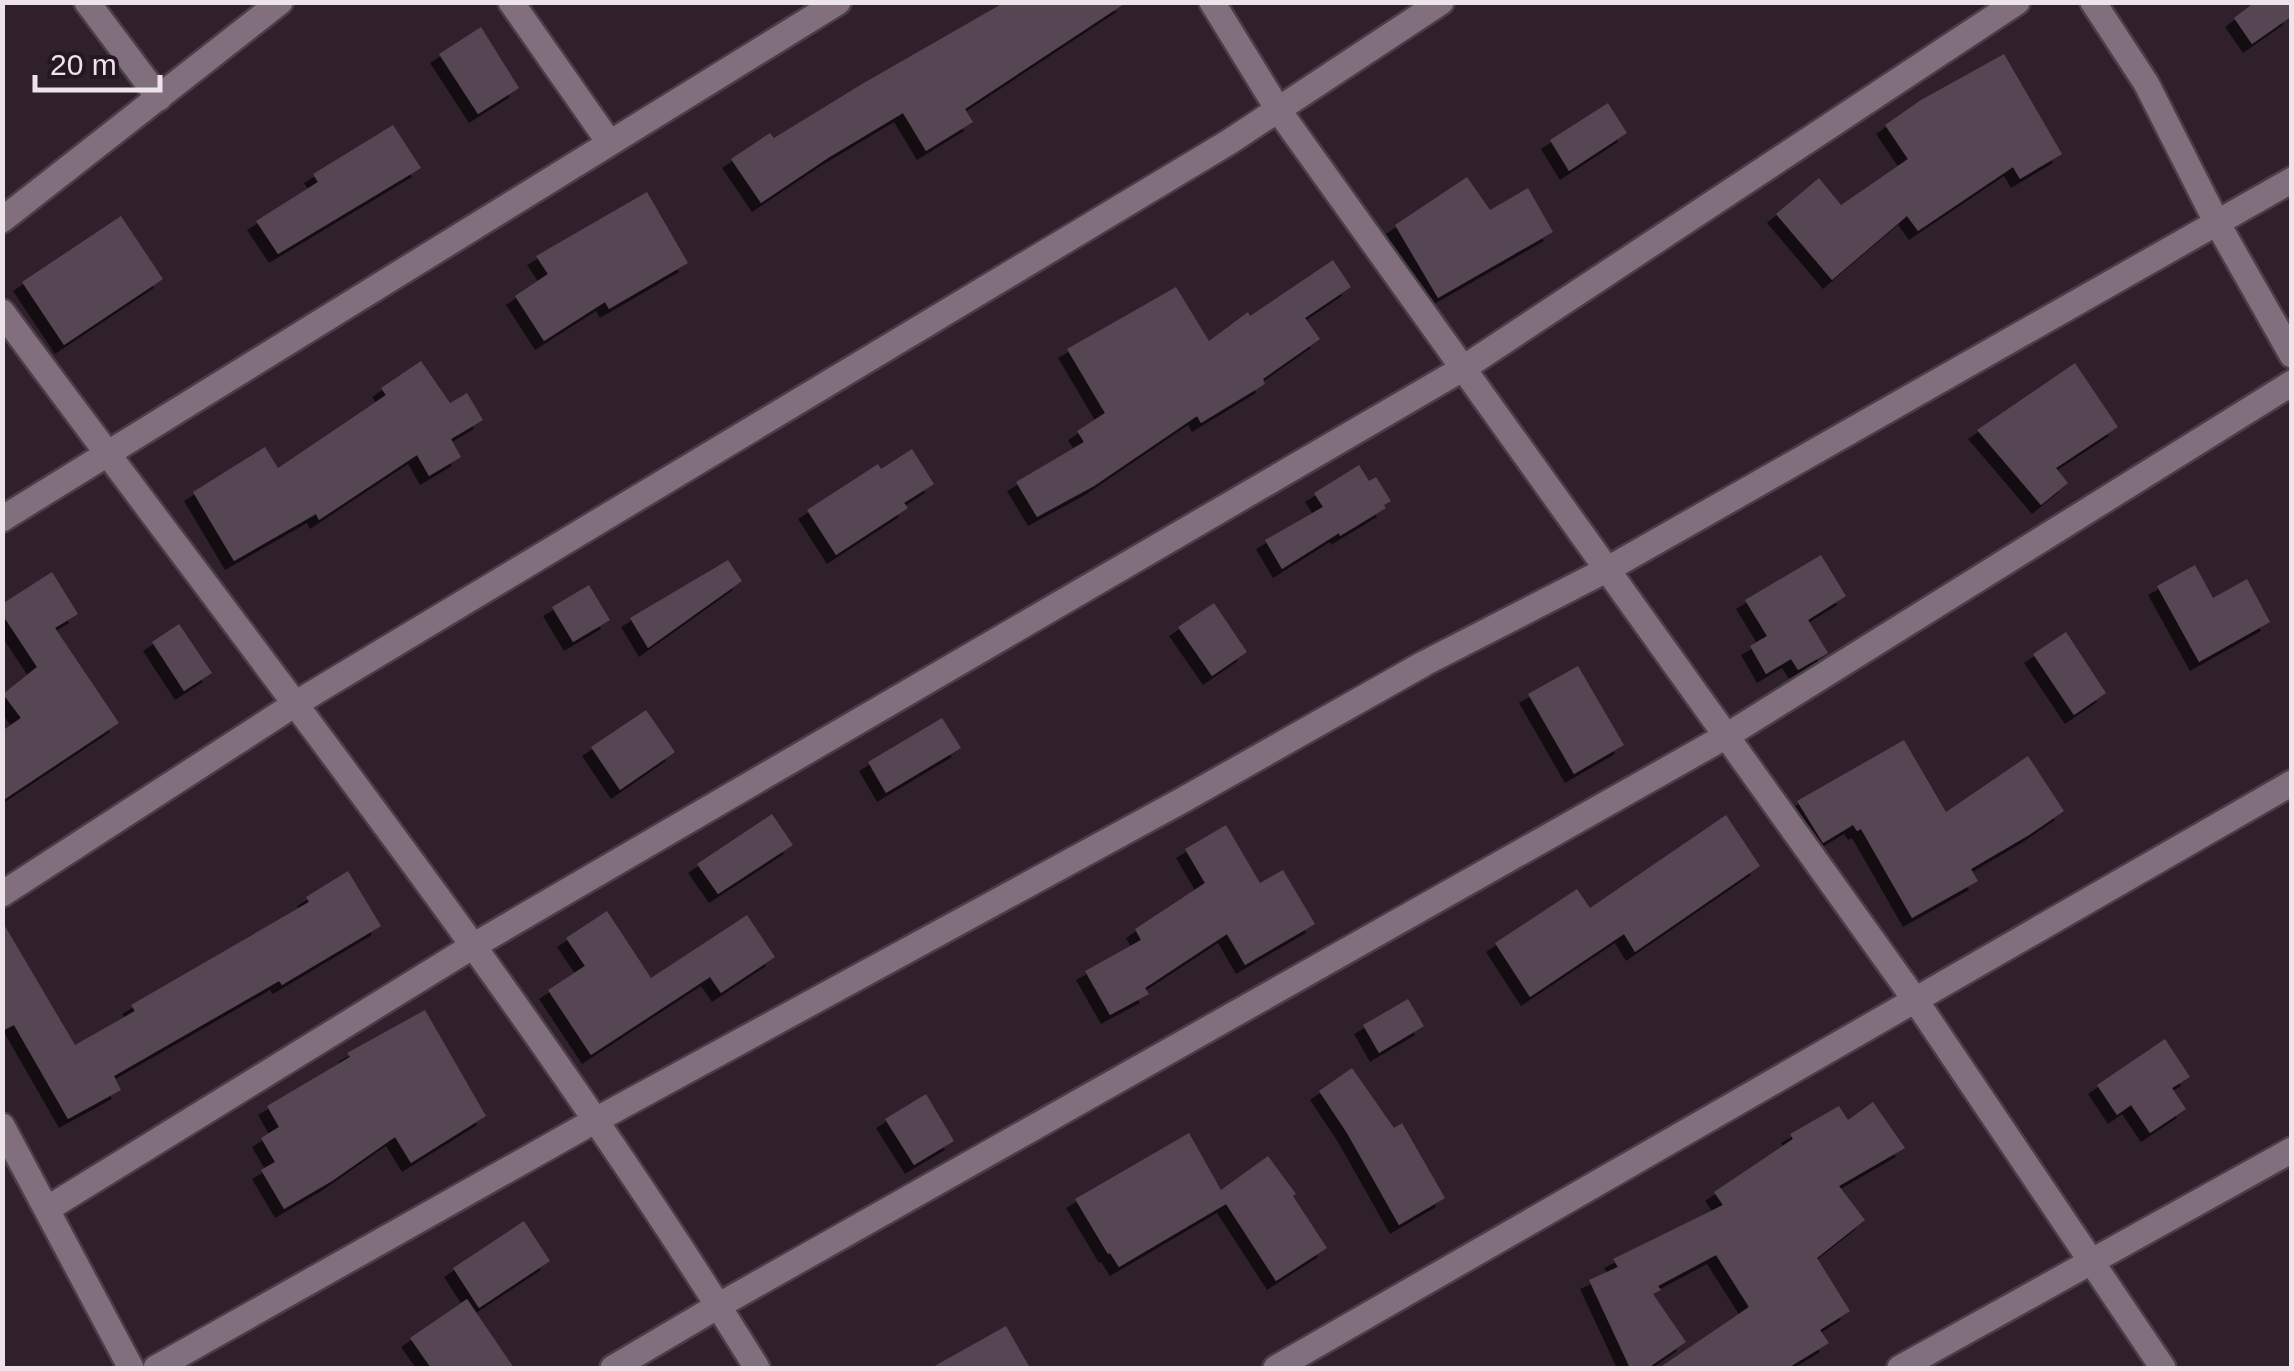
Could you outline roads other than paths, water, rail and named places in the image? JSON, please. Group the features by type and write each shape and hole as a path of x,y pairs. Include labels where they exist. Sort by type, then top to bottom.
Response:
{"street":[{"path":"88,2 159,98"},
{"path":"2,220 280,2"},
{"path":"511,2 609,142"},
{"path":"2,519 838,2"},
{"path":"1212,2 1279,111 1916,1000 2163,1368"},
{"path":"2,894 295,704 1279,111 1441,2"},
{"path":"47,1209 473,946 1462,369 2017,2"},
{"path":"2092,2 2146,84 2216,222 2292,355"},
{"path":"156,1368 596,1120 1181,801 1425,663 1608,568 2292,180"},
{"path":"2,312 473,946 596,1120 757,1368"},
{"path":"613,1368 1728,735 2292,382"},
{"path":"1276,1368 2292,783"},
{"path":"2,1126 130,1368"},
{"path":"1900,1368 2292,1150"}]}
